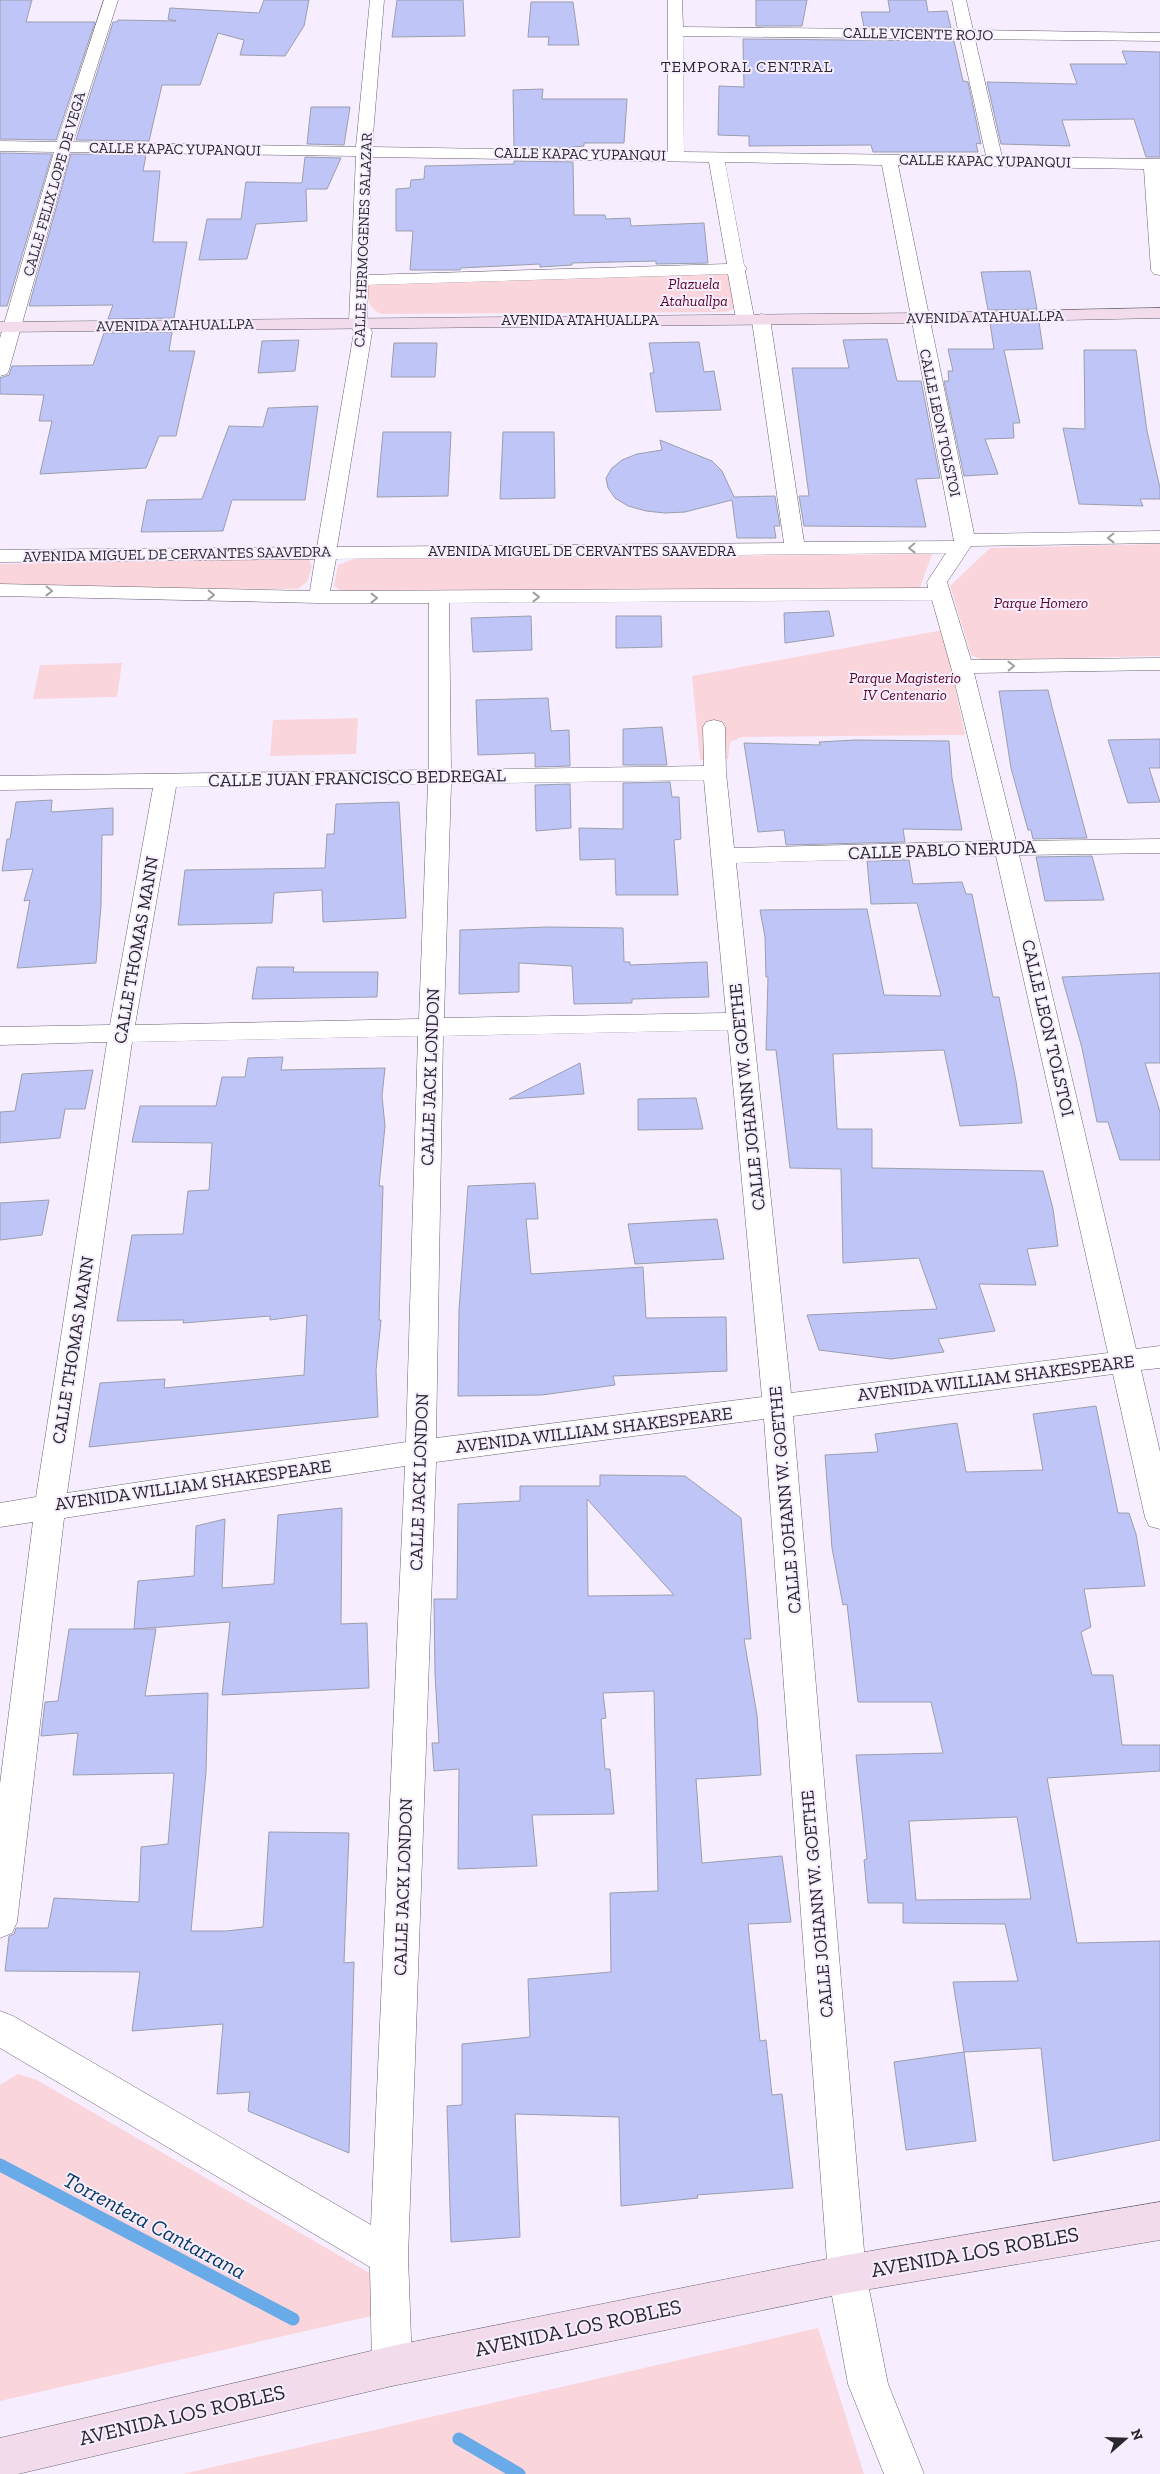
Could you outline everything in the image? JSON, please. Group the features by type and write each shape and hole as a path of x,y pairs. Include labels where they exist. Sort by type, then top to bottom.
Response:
{"main road":[{"name":"AVENIDA ATAHUALLPA","path":"6,327 1160,314"},
{"name":"AVENIDA LOS ROBLES","path":"0,2458 392,2366 847,2274 1160,2221"}],"street":[{"name":"CALLE FELIX LOPE DE VEGA","path":"0,370 6,327 62,147 111,0"},
{"name":"CALLE HERMOGENES SALAZAR","path":"319,597 363,332 358,322 364,152 377,0"},
{"path":"675,0 676,155"},
{"path":"959,0 995,161"},
{"name":"CALLE VICENTE ROJO","path":"676,32 1160,36"},
{"name":"CALLE KAPAC YUPANQUI","path":"0,146 676,155 1156,164"},
{"path":"716,156 738,269 753,319 795,550"},
{"name":"CALLE LEON TOLSTOI","path":"889,159 963,544 937,582 962,667 1006,848 1160,1518"},
{"path":"1156,164 1160,270"},
{"path":"360,280 738,269"},
{"name":"AVENIDA MIGUEL DE CERVANTES SAAVEDRA","path":"0,556 325,552 795,550 1160,536"},
{"name":"AVENIDA MIGUEL DE CERVANTES SAAVEDRA","path":"0,590 439,598 940,594"},
{"name":"CALLE JACK LONDON","path":"392,2366 389,2257 421,1452 431,1026 440,777 439,598"},
{"path":"962,667 1160,664"},
{"name":"CALLE JOHANN W. GOETHE","path":"714,727 715,773 778,1406 847,2274 868,2384 904,2474"},
{"name":"CALLE JUAN FRANCISCO BEDREGAL","path":"0,783 715,773"},
{"name":"CALLE THOMAS MANN","path":"0,1922 49,1506 121,1033 166,780"},
{"name":"CALLE PABLO NERUDA","path":"724,856 1006,848 1160,846"},
{"path":"0,1036 740,1021"},
{"name":"AVENIDA WILLIAM SHAKESPEARE","path":"0,1514 421,1452 1160,1357"},
{"path":"0,2028 389,2257"}],"green space":[{"name":"Plazuela Atahuallpa","path":"729,272 735,305 732,310 724,312 382,314 373,308 368,297 368,282"},
{"name":"Parque Homero","path":"1160,544 1160,656 983,660 971,655 950,586 990,548"},
{"path":"932,554 920,588 345,593 334,586 338,565 354,559"},
{"path":"307,556 312,566 307,582 298,589 32,587 0,585 0,564"},
{"name":"Parque Magisterio IV Centenario","path":"943,630 965,735 742,737 730,742 728,759 700,760 692,676"},
{"path":"122,663 117,697 33,699 40,665"},
{"path":"358,718 356,754 270,756 273,720"},
{"path":"18,2074 37,2080 385,2282 380,2314 0,2401 0,2085"},
{"path":"818,2328 864,2474 183,2474"}],"building":[{"path":"0,0 32,0 26,22 95,22 56,140 0,139"},
{"path":"264,0 309,0 304,26 285,56 240,55 244,40 218,33 200,85 162,85 149,141 76,140 113,22 118,20 176,21 168,19 170,8 259,13"},
{"path":"397,0 463,0 465,36 392,37"},
{"path":"756,0 807,0 802,26 756,26"},
{"path":"888,0 926,0 928,12 947,11 951,28 864,27 861,12 890,12"},
{"path":"531,2 573,2 579,45 548,45 549,37 528,37"},
{"path":"743,39 954,41 963,81 968,82 981,144 976,143 978,152 873,152 871,145 749,146 749,136 718,135 719,86 744,87"},
{"path":"1122,51 1160,52 1160,157 1146,157 1134,119 1062,120 1070,146 1001,144 987,82 1077,84 1070,64 1127,64"},
{"path":"543,89 542,99 627,99 624,143 584,143 584,146 572,148 514,148 513,90"},
{"path":"311,107 350,107 344,145 307,144"},
{"path":"0,153 52,154 7,306 0,306"},
{"path":"71,154 146,155 143,171 160,171 153,242 187,242 174,318 108,319 113,305 29,306"},
{"path":"305,157 341,158 327,189 306,189 307,221 256,224 247,259 199,260 207,219 241,219 246,182 302,183"},
{"path":"514,161 573,162 574,215 605,215 606,219 630,218 631,226 704,223 708,263 656,264 656,261 572,263 572,265 540,267 540,264 461,268 460,270 410,270 413,231 396,231 396,189 410,188 411,180 424,179 425,166 514,164"},
{"path":"1030,271 1037,309 988,310 981,272"},
{"path":"1039,322 1043,349 1004,350 1020,423 1013,423 1014,438 985,439 998,474 964,476 944,381 949,381 948,371 953,371 948,349 994,349 990,323"},
{"path":"172,332 169,351 195,351 176,436 159,436 146,468 40,474 52,421 39,421 44,395 0,394 0,378 9,375 12,366 93,365 104,333"},
{"path":"887,339 897,381 921,381 940,478 916,479 926,527 804,526 799,496 809,496 792,368 849,368 843,340"},
{"path":"299,340 295,371 258,373 262,341"},
{"path":"699,342 704,372 714,371 721,410 656,412 650,373 654,373 649,343"},
{"path":"394,343 437,343 435,377 391,377"},
{"path":"1084,350 1136,350 1147,431 1160,488 1160,499 1140,499 1143,506 1079,504 1063,428 1085,429"},
{"path":"318,406 305,500 232,500 223,531 141,532 147,500 202,499 229,426 263,427 268,408"},
{"path":"383,432 451,432 448,496 377,497"},
{"path":"503,432 554,432 555,498 500,499"},
{"path":"660,440 712,461 722,471 734,497 775,496 780,526 774,526 776,538 737,538 732,500 685,512 665,513 646,511 628,506 615,498 608,488 606,478 612,468 622,460 637,454 662,450"},
{"path":"829,611 834,636 785,643 784,613"},
{"path":"531,616 532,650 473,652 471,618"},
{"path":"616,616 661,616 662,647 616,648"},
{"path":"1048,690 1087,838 1033,839 1031,830 1028,830 1011,768 999,691"},
{"path":"548,698 551,731 569,730 570,766 535,767 535,753 478,755 476,700"},
{"path":"662,727 667,765 623,765 623,729"},
{"path":"1160,739 1160,768 1149,768 1160,802 1128,803 1108,740"},
{"path":"855,740 949,741 952,778 962,830 903,829 905,842 786,845 784,830 758,832 744,743 820,745 819,742"},
{"path":"670,782 672,797 679,797 681,839 674,840 678,895 616,895 615,859 580,860 579,828 623,829 623,783"},
{"path":"570,784 571,828 536,831 535,785"},
{"path":"52,800 51,812 113,808 113,835 102,835 101,906 96,963 17,968 30,900 24,901 33,869 2,871 7,839 10,839 16,802"},
{"path":"399,802 406,918 323,922 322,890 274,893 272,923 178,925 185,870 325,868 327,834 334,834 336,804"},
{"path":"1092,856 1104,900 1045,901 1036,857"},
{"path":"909,860 913,884 962,882 966,894 972,894 993,997 999,997 1016,1081 1022,1123 960,1126 944,1050 833,1054 837,1129 872,1129 872,1168 1043,1171 1053,1209 1058,1246 1027,1249 1036,1285 979,1284 995,1331 938,1339 944,1352 891,1359 819,1350 807,1315 937,1309 919,1258 843,1263 841,1169 790,1168 776,1050 766,1050 768,977 766,977 765,937 760,910 867,909 884,995 941,996 917,903 871,904 867,861"},
{"path":"548,927 623,928 624,962 630,962 630,965 707,962 709,997 632,999 632,1003 574,1004 572,966 519,963 519,992 459,994 460,930"},
{"path":"257,967 294,967 293,972 378,972 377,997 252,999"},
{"path":"1160,973 1160,1063 1145,1063 1160,1112 1160,1160 1120,1160 1108,1122 1097,1122 1082,1048 1062,977"},
{"path":"283,1057 281,1070 385,1068 382,1096 385,1126 379,1186 383,1186 379,1320 381,1320 376,1370 378,1417 89,1447 100,1383 165,1379 164,1388 304,1375 307,1315 270,1320 270,1316 183,1323 184,1320 117,1321 132,1235 183,1234 188,1191 209,1190 212,1143 132,1142 140,1106 216,1106 222,1077 245,1077 248,1058"},
{"path":"580,1063 584,1094 509,1099"},
{"path":"93,1070 85,1109 65,1109 60,1138 0,1143 0,1112 15,1111 22,1074"},
{"path":"696,1098 703,1129 638,1130 638,1099"},
{"path":"535,1183 538,1219 526,1219 531,1274 643,1267 646,1318 726,1317 727,1371 613,1376 615,1385 542,1395 458,1396 459,1310 468,1186"},
{"path":"49,1200 42,1235 0,1240 0,1203"},
{"path":"717,1219 724,1259 635,1264 628,1224"},
{"path":"1096,1406 1118,1513 1129,1513 1136,1534 1145,1586 1084,1589 1091,1627 1081,1632 1092,1675 1113,1675 1122,1745 1160,1745 1160,1771 1047,1778 1077,1943 1160,1941 1160,2140 1053,2161 1041,2048 964,2052 953,1982 1018,1981 1005,1924 903,1923 903,1903 868,1903 864,1860 867,1859 856,1755 943,1753 931,1702 858,1702 847,1604 843,1605 832,1548 825,1455 878,1452 875,1434 957,1423 966,1472 1043,1470 1033,1414","holes":["1017,1817 1031,1899 916,1900 909,1821"]},
{"path":"600,1475 685,1476 741,1518 751,1639 744,1639 757,1715 761,1775 696,1779 702,1863 782,1856 791,1922 748,1924 760,2041 766,2040 772,2095 782,2094 793,2188 697,2195 698,2198 621,2206 619,2117 515,2114 520,2237 451,2242 447,2106 462,2105 462,2044 530,2037 528,1979 611,1972 610,1893 658,1891 654,1691 603,1693 606,1718 601,1719 605,1769 610,1769 614,1814 532,1815 537,1866 458,1869 459,1769 434,1771 432,1743 439,1743 435,1674 434,1599 457,1599 458,1504 520,1501 520,1486 600,1486","holes":["587,1499 674,1595 588,1596"]},
{"path":"342,1508 341,1624 367,1623 369,1688 222,1695 230,1622 134,1629 138,1581 194,1576 196,1526 225,1519 222,1588 274,1584 278,1515"},
{"path":"69,1629 156,1629 145,1696 208,1693 206,1772 191,1931 226,1931 263,1927 269,1832 349,1833 344,1963 354,1962 349,2153 248,2111 250,2092 217,2094 223,2024 132,2031 140,1972 5,1971 9,1936 14,1934 16,1928 48,1928 54,1898 139,1902 141,1847 168,1844 174,1773 73,1775 78,1733 41,1736 45,1702 58,1701"},
{"path":"964,2052 976,2141 906,2150 894,2062"}],"waterway":[{"name":"Torrentera Cantarrana","path":"0,2165 293,2319"},
{"name":"Torrentera Cantarrana","path":"459,2439 519,2474"}],"district":[{"name":"TEMPORAL CENTRAL","path":"747,66"}]}
